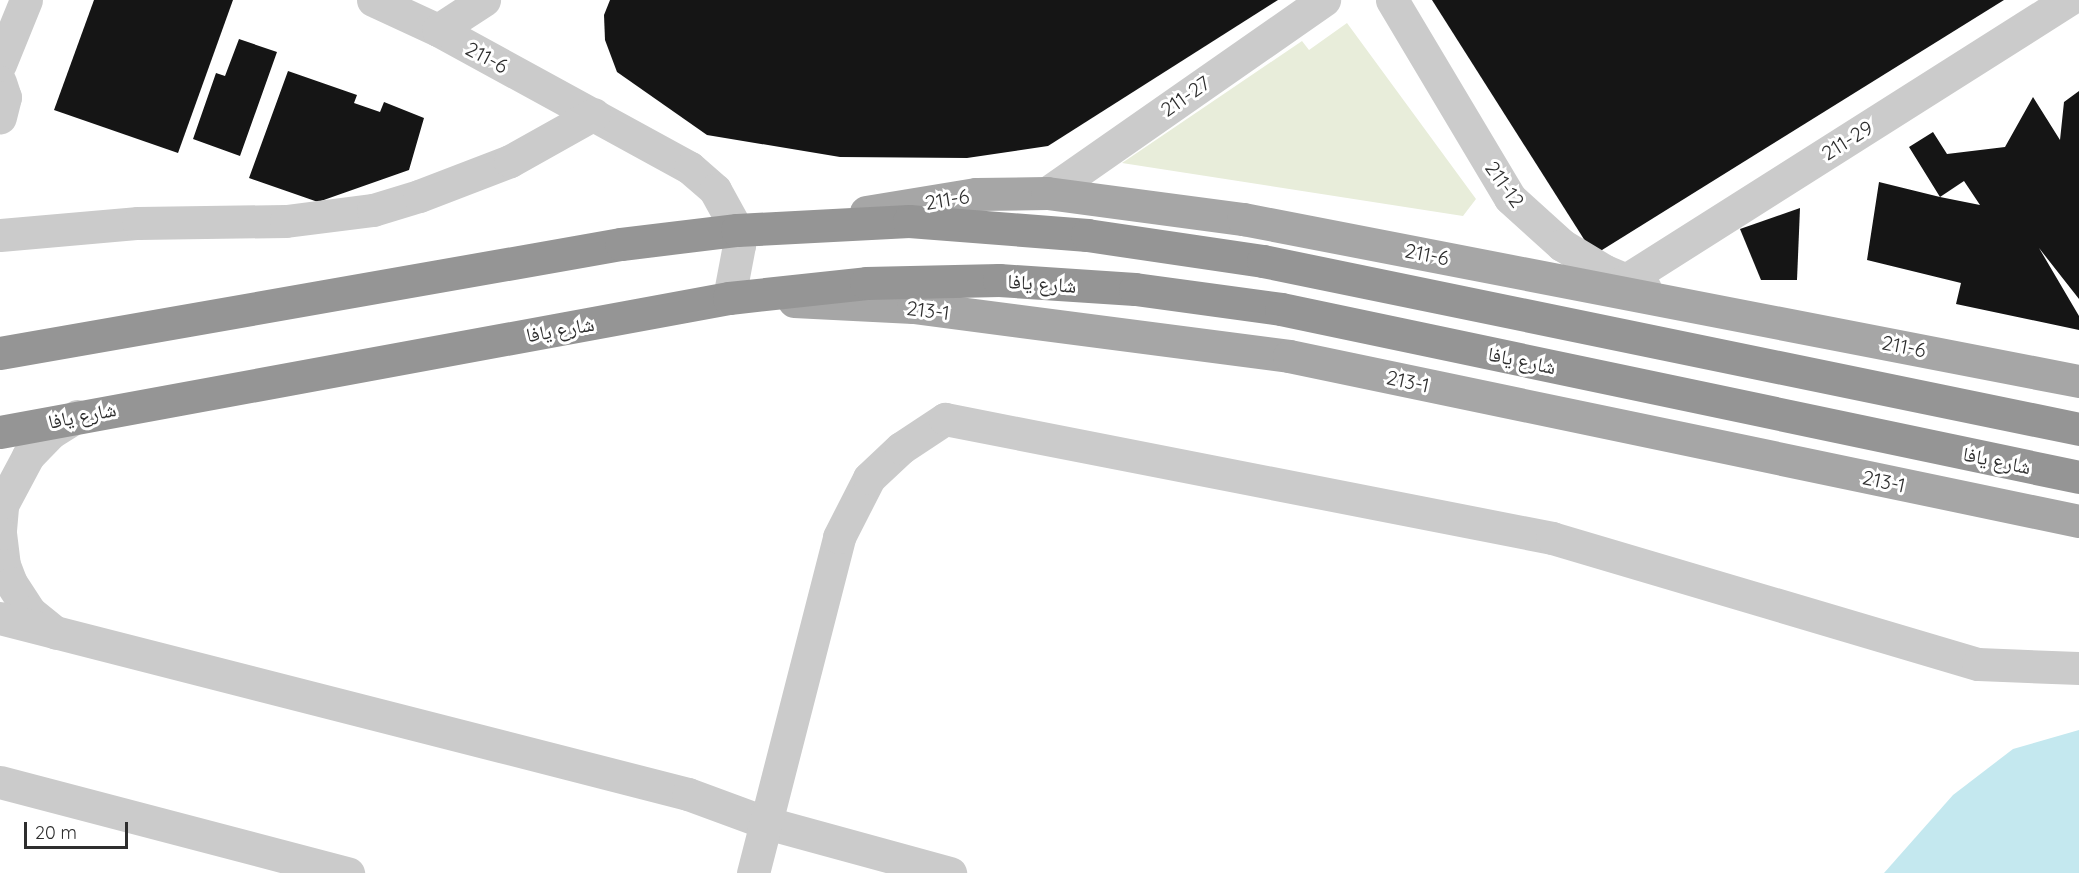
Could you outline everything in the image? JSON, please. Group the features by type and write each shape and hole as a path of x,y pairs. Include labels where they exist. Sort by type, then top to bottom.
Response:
{"highway":[{"path":"0,353 574,252 737,230 909,221 1087,236 1263,261 2079,429"},
{"name":"شارع يافا","path":"0,432 77,416 729,298 877,282 999,280 1135,289 1281,309 2079,477"}],"main road":[{"name":"211-6","path":"771,229 976,194 1047,193 1243,219 2079,381"},
{"name":"213-1","path":"729,298 913,307 1289,356 2079,521"}],"street":[{"path":"0,64 26,0"},
{"name":"211-6","path":"373,0 438,30 690,168 716,190 737,230 739,245 729,298"},
{"path":"438,30 484,0"},
{"name":"211-27","path":"1047,193 1324,0"},
{"name":"211-12","path":"1392,0 1510,198 1562,245 1626,280 1679,302"},
{"name":"211-29","path":"1626,280 2068,0"},
{"path":"0,82 5,97 0,117"},
{"path":"0,235 138,223 285,221 373,210 492,168 594,114"},
{"path":"63,637 30,612 11,583 4,565 0,532 2,504 28,456 50,433 77,416"},
{"path":"753,873 839,537 868,478 901,448 945,419 1552,538 1978,664 2079,668"},
{"path":"0,618 63,637 688,794 767,823 950,873"},
{"path":"0,782 348,873"}],"green space":[{"path":"1347,23 1476,199 1463,216 1122,163 1302,41 1309,50"}],"water":[{"path":"2079,730 2079,873 1884,873 1953,795 2013,749"}],"building":[{"path":"94,0 233,0 178,153 54,110"},
{"path":"610,0 1278,0 1048,146 967,158 840,157 707,135 617,72 605,40 604,15"},
{"path":"1432,0 2004,0 1594,255"},
{"path":"239,39 277,52 240,156 193,139 216,73 225,76"},
{"path":"288,71 357,95 354,103 380,112 384,102 424,118 409,170 318,202 249,178"},
{"path":"2079,91 2079,299 2039,248 2079,316 2079,330 1956,304 1961,283 1867,260 1879,182 1940,197 1909,147 1933,132 1947,154 2005,147 2033,97 2060,140 2064,102","holes":["1964,181 1980,205 1940,197"]},
{"path":"1800,208 1797,280 1761,280 1740,229"}]}
